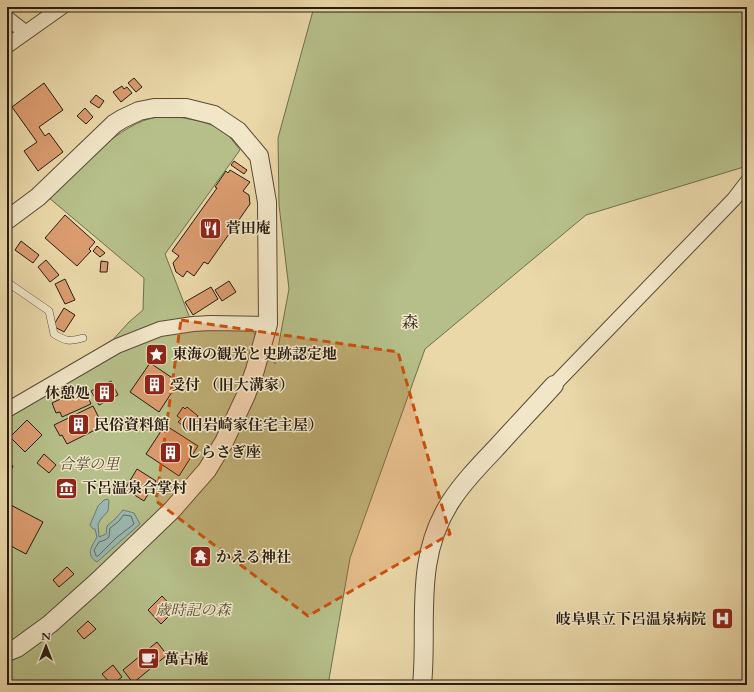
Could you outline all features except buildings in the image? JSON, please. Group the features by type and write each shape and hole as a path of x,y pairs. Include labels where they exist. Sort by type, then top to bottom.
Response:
{"street":[{"path":"7,46 62,7"},
{"path":"7,18 20,28 24,34"},
{"path":"7,220 38,197 114,124 122,119 139,111 154,108 186,108 214,115 238,131 259,156 267,202 268,324 246,395 224,442 207,470 172,510 98,582 50,624 17,648 7,652"},
{"path":"422,685 424,590 426,572 432,540 448,505 462,484 554,385 734,199 747,182"},
{"path":"7,410 117,346 160,329 199,324 268,324"}],"lane":[{"path":"7,282 49,311 54,334 63,340 73,341 83,338"}],"highlighted area":[{"path":"181,320 398,352 450,534 308,616 156,501"}],"green space":[{"path":"314,7 747,7 747,166 586,215 425,349 350,558 328,685 7,685 7,414 109,344 129,322 143,310 144,278 48,197 99,149 114,137 144,121 162,116 170,116 203,122 222,130 240,150 165,254 189,316 205,327 252,330 275,364 289,289 279,205 278,138"}],"water":[{"path":"108,499 108,511 98,524 99,537 106,534 107,526 123,510 134,513 140,524 97,562 93,559 90,553 97,537 95,529 93,529 90,525 98,506 104,500"}],"place":[{"name":"菅田庵","path":"211,228"},
{"name":"東海の観光と史跡認定地","path":"157,354"},
{"name":"受付 （旧大溝家）","path":"155,385"},
{"name":"休憩処","path":"105,393"},
{"name":"民俗資料館 （旧岩崎家住宅主屋）","path":"79,425"},
{"name":"しらさぎ座","path":"171,452"},
{"name":"下呂温泉合掌村","path":"66,488"},
{"name":"かえる神社","path":"200,557"},
{"name":"岐阜県立下呂温泉病院","path":"722,619"},
{"name":"萬古庵","path":"149,659"}],"district":[{"name":"森","path":"410,322"}],"park label":[{"name":"合掌の里","path":"89,464"},
{"name":"歳時記の森","path":"193,610"}]}
